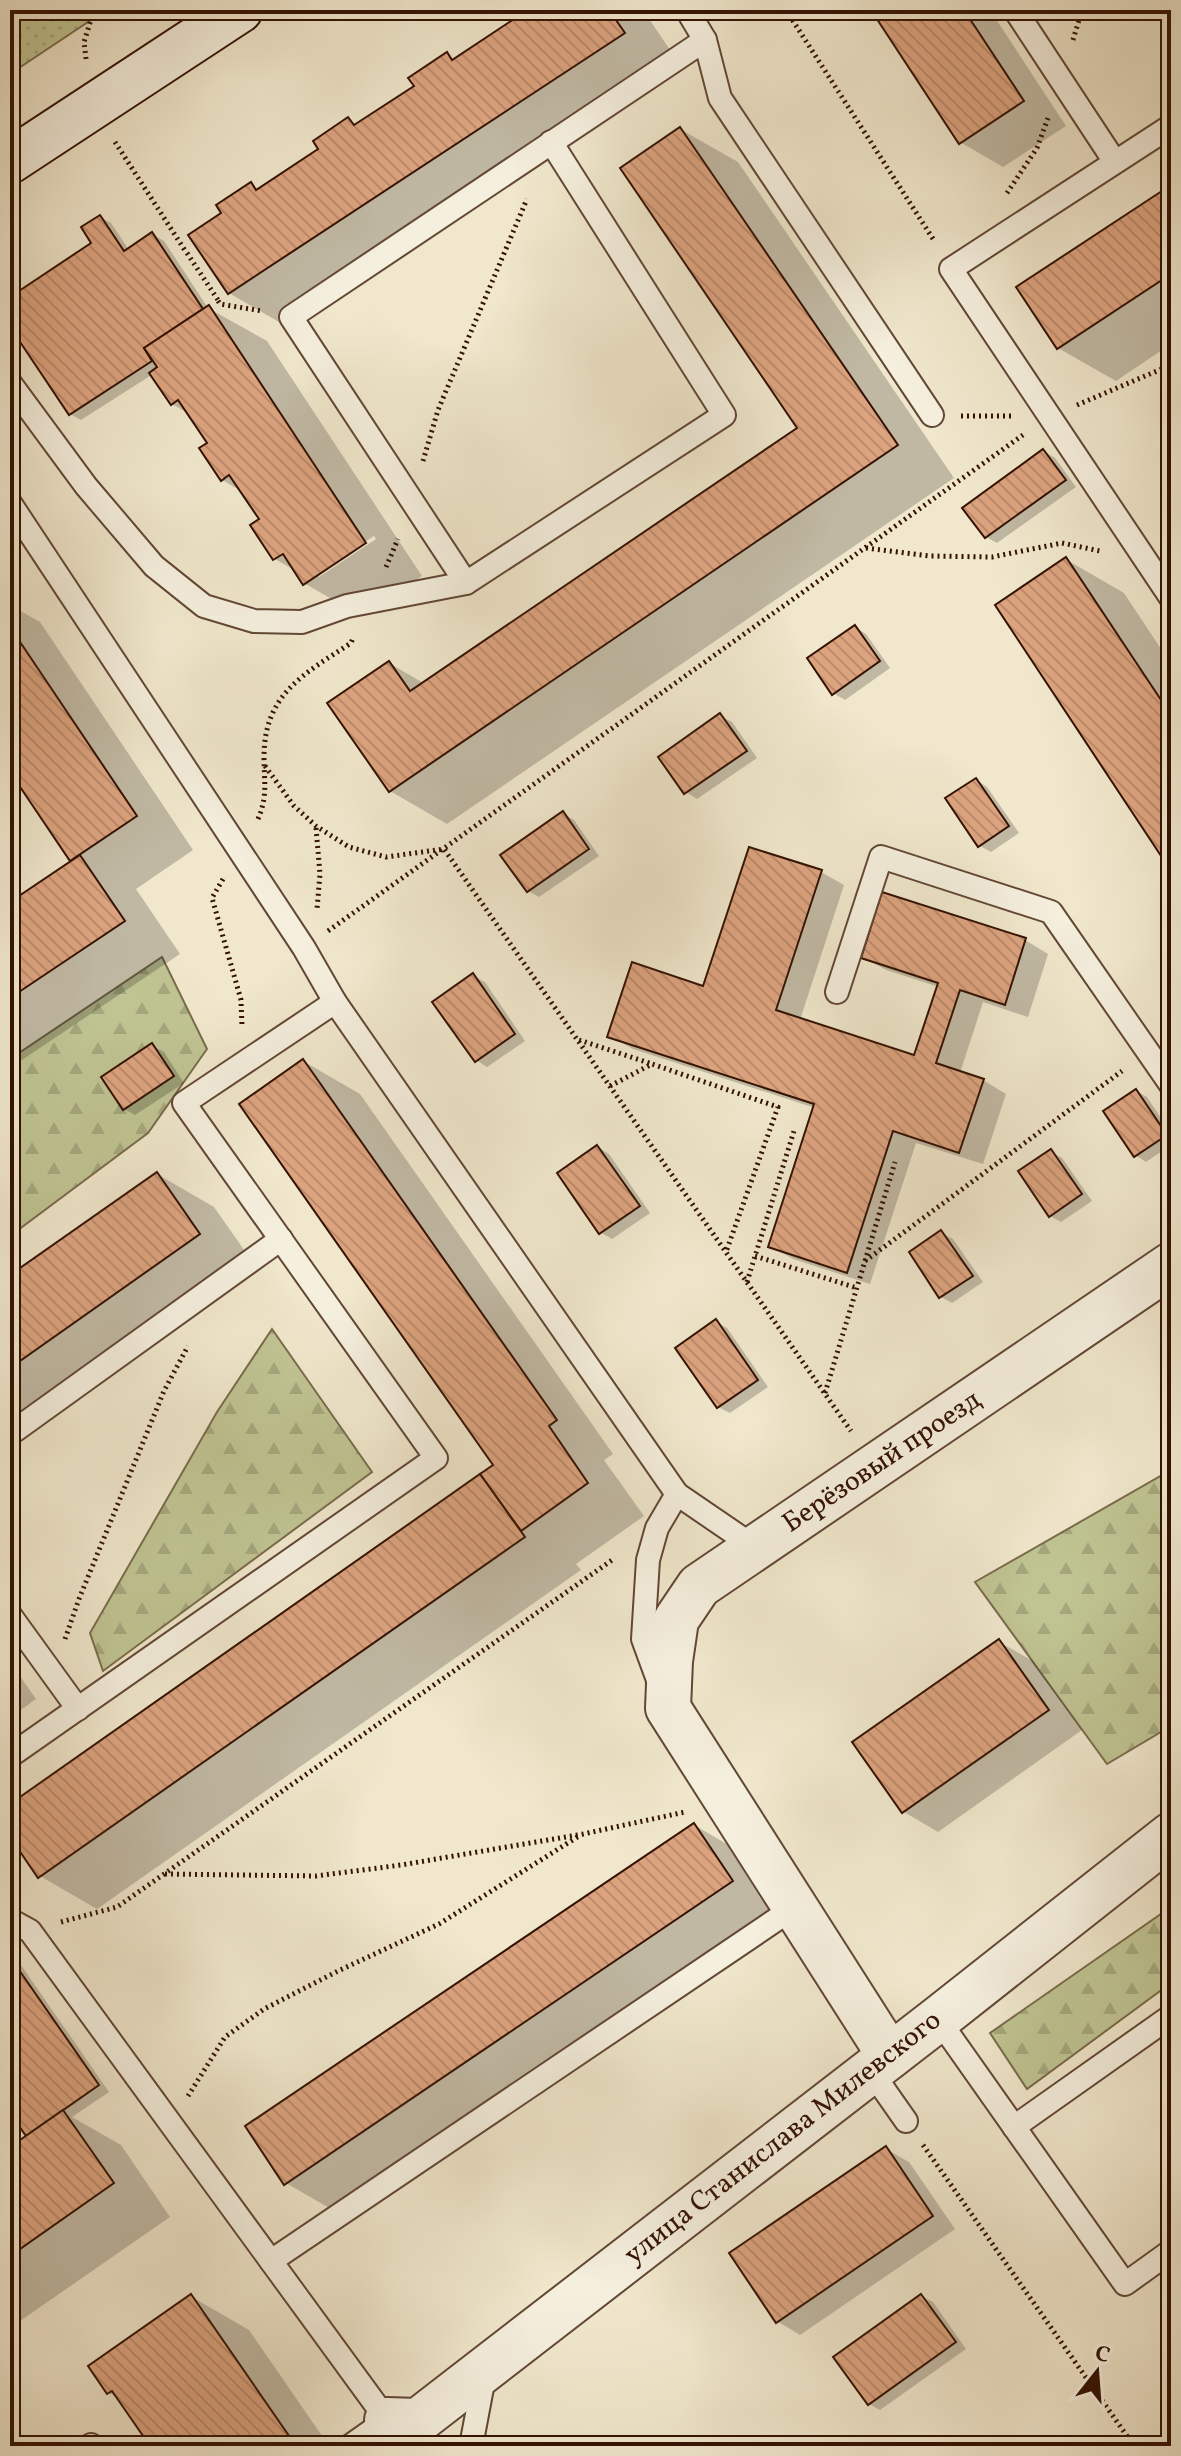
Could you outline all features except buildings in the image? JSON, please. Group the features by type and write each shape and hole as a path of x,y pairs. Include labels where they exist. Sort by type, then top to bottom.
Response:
{"street":[{"path":"10,161 240,10"},
{"name":"Берёзовый проезд","path":"668,1708 676,1620 699,1586 1171,1265"},
{"path":"668,1708 795,1907 880,2063"},
{"name":"улица Станислава Милевского","path":"387,2420 418,2421 1171,1835"}],"lane":[{"path":"687,10 705,40 720,98 932,415"},
{"path":"1015,10 1115,162"},
{"path":"466,583 291,317 705,40"},
{"path":"1171,126 951,269 1171,598"},
{"path":"10,383 86,486 154,566 204,606 254,621 302,622 347,606 466,583 724,415 551,142"},
{"path":"10,503 304,948 335,1002 677,1494 756,1548"},
{"path":"837,992 881,857 1051,912 1171,1085"},
{"path":"10,1756 436,1458 184,1103 335,1002"},
{"path":"10,1434 281,1239"},
{"path":"668,1708 643,1639 648,1560 657,1528 677,1494"},
{"path":"10,1615 78,1709"},
{"path":"271,2261 795,1907"},
{"path":"20,1926 387,2420 350,2446"},
{"path":"1014,2127 1171,2016"},
{"path":"938,2019 1125,2284 1171,2251"},
{"path":"880,2063 906,2121"},
{"path":"471,2446 486,2367"}],"path":[{"path":"94,10 84,42 92,106 220,304 291,317"},
{"path":"786,10 951,269"},
{"path":"1004,197 1037,148 1082,10"},
{"path":"304,948 1050,416 1171,365"},
{"path":"932,415 1050,416"},
{"path":"866,548 930,556 992,557 1062,543 1146,560"},
{"path":"264,764 294,806 316,826 349,847 386,857 444,849"},
{"path":"304,948 317,915 320,874 316,826"},
{"path":"444,849 854,1435"},
{"path":"578,1040 778,1107 726,1252"},
{"path":"865,1261 1149,1051"},
{"path":"610,1086 652,1064"},
{"path":"747,1282 794,1131"},
{"path":"825,1393 895,1162"},
{"path":"755,1256 857,1288"},
{"path":"20,1926 117,1907 657,1528"},
{"path":"164,1874 316,1876 583,1834 695,1810 738,1818"},
{"path":"170,2124 225,2037 264,2009 439,1924 583,1834"},
{"path":"906,2121 1134,2446"}],"green space":[{"path":"10,10 106,10 10,74"},
{"path":"162,957 207,1049 148,1133 10,1236 10,1059"},
{"path":"272,1329 372,1472 103,1671 90,1633 217,1412"},
{"path":"1171,1470 1171,1726 1107,1764 975,1582"},
{"path":"1171,1907 1171,1983 1027,2089 990,2033"}]}
